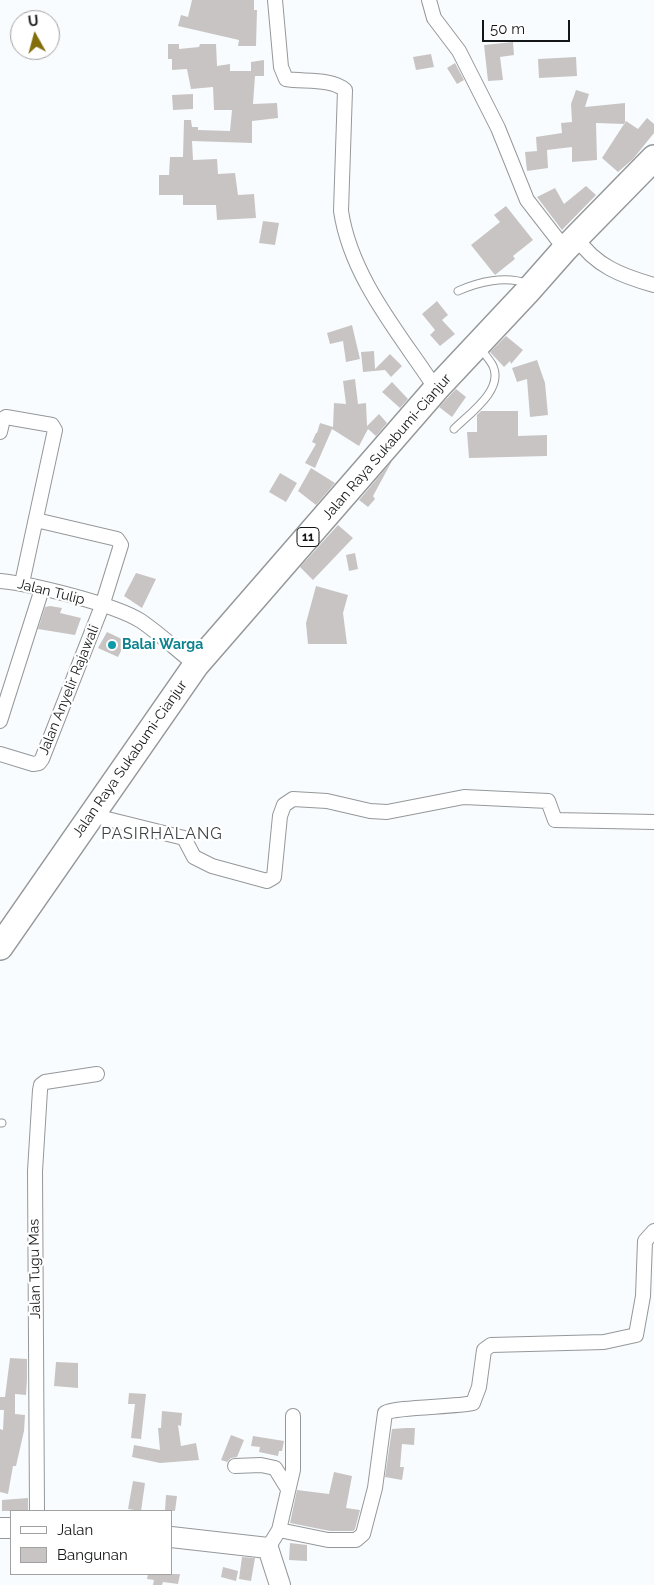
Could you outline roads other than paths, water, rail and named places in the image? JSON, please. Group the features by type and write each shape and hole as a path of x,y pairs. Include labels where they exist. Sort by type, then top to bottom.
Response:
{"highway":[{"name":"Jalan Raya Sukabumi-Cianjur","path":"0,947 90,815 187,658 478,345 570,243 654,158"}],"street":[{"path":"274,0 281,67 286,78 330,83 340,86 345,90 341,211 349,248 370,290 436,389"},
{"path":"429,0 434,18 459,51 498,128 527,200 570,243 606,266 654,285"},
{"path":"0,432 3,419 6,417 54,427 22,583"},
{"path":"36,520 120,541 121,545 102,606"},
{"name":"Jalan Tulip","path":"0,581 22,583 102,606 140,620 187,658"},
{"path":"0,721 42,589"},
{"name":"Jalan Anyelir Rajawali","path":"0,754 39,764 102,606"},
{"path":"90,815 184,838 194,857 212,866 266,881 274,878 276,836 282,810 287,801 293,799 326,801 378,812 464,798 548,801 555,820 654,822"},
{"name":"Jalan Tugu Mas","path":"37,1510 34,1171 40,1090 41,1085 45,1082 97,1074"},
{"path":"279,1530 328,1540 356,1540 363,1534 375,1488 385,1412 390,1409 415,1409 473,1403 476,1399 484,1350 490,1345 604,1342 626,1339 636,1335 643,1296 645,1241 654,1231"},
{"path":"280,1585 268,1548 279,1530 293,1470 293,1416"},
{"path":"235,1466 262,1465 274,1468 288,1489"},
{"path":"172,1537 268,1548"}],"lane":[{"path":"458,292 475,283 520,281 532,286"},
{"path":"454,429 490,392 495,382 493,367 478,345"}],"place":[{"name":"Balai Warga","path":"112,645"}],"district":[{"name":"PASIRHALANG","path":"162,834"}]}
